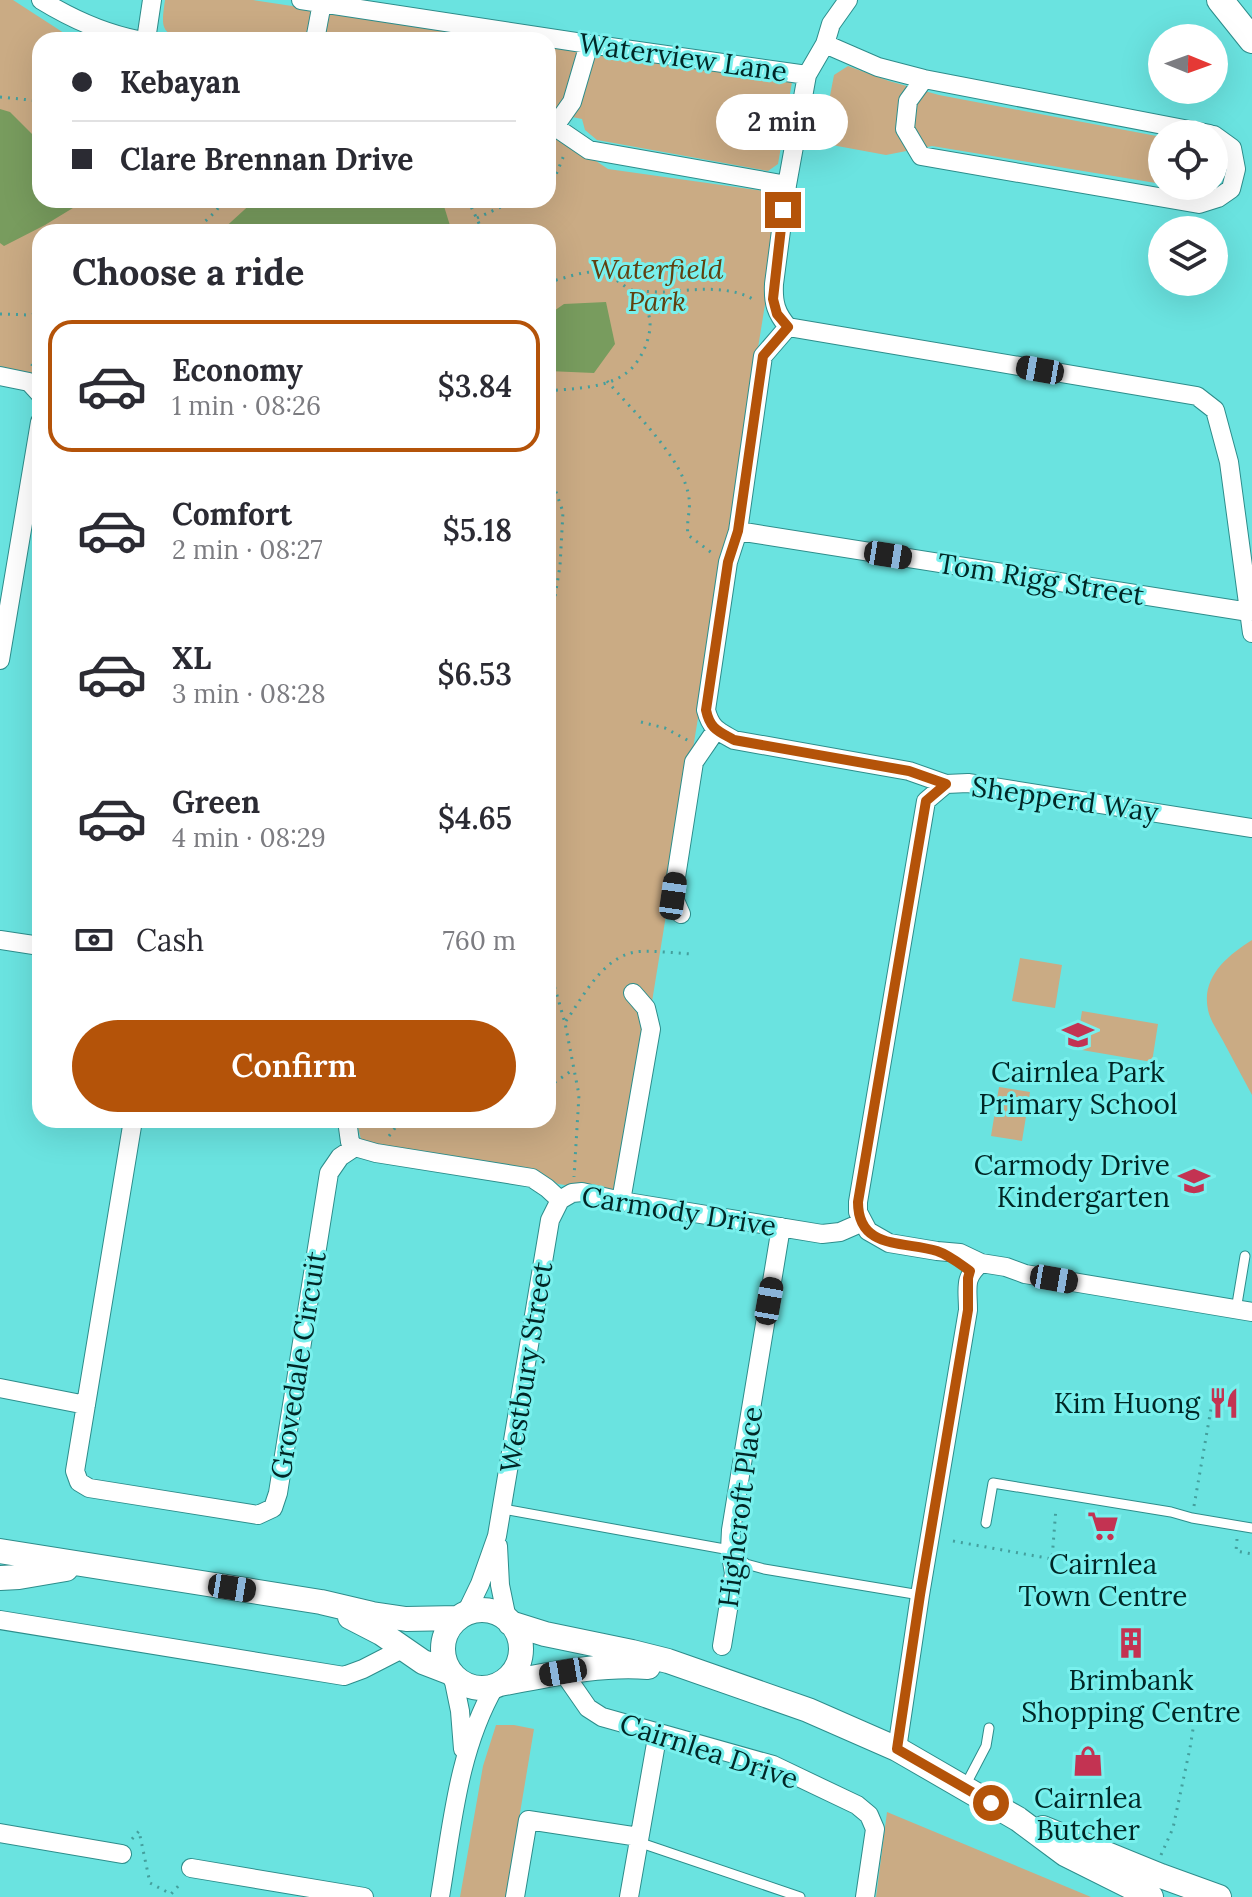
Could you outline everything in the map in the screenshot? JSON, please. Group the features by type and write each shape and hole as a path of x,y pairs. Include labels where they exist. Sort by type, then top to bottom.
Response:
{"main road":[{"path":"1220,0 1252,40"}],"street":[{"path":"41,0 83,24 105,32"},
{"path":"147,32 152,0"},
{"name":"Waterview Lane","path":"301,0 511,32"},
{"path":"783,321 773,299 774,284 787,185 807,75 825,44 831,24 848,0"},
{"path":"317,32 322,3"},
{"name":"Waterview Lane","path":"556,39 807,75"},
{"path":"556,120 572,102 589,44"},
{"path":"825,44 878,67 924,79 1148,122"},
{"path":"924,79 908,101 905,129 921,156 1148,195"},
{"path":"556,127 589,150 787,185"},
{"path":"1228,145 1232,148 1236,169 1228,191"},
{"path":"1176,200 1199,204 1212,200"},
{"path":"783,321 763,356 738,531 728,562 706,710 709,722 716,730 734,740 909,771 946,784"},
{"path":"783,321 1197,396 1215,410 1229,462 1252,633"},
{"path":"0,376 32,387"},
{"path":"0,660 32,470"},
{"name":"Tom Rigg Street","path":"738,531 1249,612"},
{"path":"681,914 673,896 694,762 716,730"},
{"name":"Shepperd Way","path":"863,1222 858,1212 858,1202 926,801 946,784 968,783 1252,828"},
{"path":"0,940 32,945"},
{"path":"621,1201 651,1029 646,1008 633,993"},
{"name":"Grovedale Circuit","path":"132,1128 75,1471 79,1482 89,1488 258,1515 273,1508 278,1493 329,1173 340,1157 355,1147"},
{"path":"348,1128 350,1142 355,1147"},
{"name":"Carmody Drive","path":"355,1147 532,1178 566,1197 582,1192 822,1234 840,1232 863,1222"},
{"name":"Westbury Street","path":"462,1615 480,1584 497,1536 550,1220 566,1197"},
{"path":"863,1222 868,1231 889,1243 937,1251 987,1278 1025,1274 1244,1311"},
{"name":"Highcroft Place","path":"722,1646 734,1573 731,1530 781,1227"},
{"path":"897,1749 920,1595 977,1270"},
{"path":"0,1388 86,1405"},
{"name":"Westbury Street","path":"497,1536 500,1585 509,1621"},
{"path":"0,1551 321,1602 406,1619 487,1610 509,1621 517,1632 520,1656 510,1677 498,1685 473,1688 423,1662 381,1633 321,1602"},
{"path":"0,1578 84,1565"},
{"path":"462,1615 450,1626 442,1649 462,1723 464,1763"},
{"path":"0,1620 344,1676 402,1649"},
{"name":"Cairnlea Drive","path":"509,1621 585,1643 632,1652 808,1710 897,1749 1018,1819 1065,1854 1151,1897"},
{"name":"Cairnlea Drive","path":"498,1685 563,1672 615,1666 702,1673"},
{"name":"Cairnlea Drive","path":"563,1672 588,1708 602,1717 773,1765 857,1805 869,1815 875,1829 865,1897"},
{"path":"440,1897 464,1763 481,1710 498,1685"},
{"path":"629,1897 658,1732"},
{"name":"Cairnlea Drive","path":"1018,1819 1219,1897"},
{"path":"515,1897 528,1820 639,1840"},
{"path":"0,1833 122,1854"},
{"path":"193,1868 364,1897"}],"lane":[{"path":"1244,1311 1245,1256"},
{"path":"986,1523 993,1483 1252,1528"},
{"path":"503,1509 730,1550 746,1564 764,1569 920,1595"},
{"path":"964,1788 986,1746 989,1728"},
{"path":"639,1840 800,1897"}],"path":[{"path":"0,97 32,100"},
{"path":"556,175 574,140"},
{"path":"202,224 218,208"},
{"path":"472,208 480,224"},
{"path":"477,218 499,208"},
{"path":"556,280 593,271 608,275 631,290 648,313 649,330 645,348 631,369 592,387 556,390"},
{"path":"631,290 659,292 699,289 745,294 783,321"},
{"path":"0,314 32,314"},
{"path":"607,381 682,471 690,500 686,523 688,535 728,562"},
{"path":"556,492 563,512 556,591"},
{"path":"641,722 665,728 702,749"},
{"path":"565,1023 601,972 617,959 634,952 691,954"},
{"path":"556,992 579,1095 576,1166 566,1197"},
{"path":"556,1081 574,1069"},
{"path":"1192,1518 1211,1409"},
{"path":"953,1541 1052,1559 1058,1494"},
{"path":"1238,1534 1236,1551 1252,1554"},
{"path":"1153,1872 1173,1828 1197,1704"},
{"path":"122,1854 139,1831 150,1883 171,1894 193,1868"}],"green space":[{"name":"Waterfield Park","path":"0,0 13,0 62,32 32,32 32,208 556,208 556,134 608,169 772,192 780,212 621,1193 558,1184 540,1172 369,1144 361,1139 358,1128 556,1128 556,224 32,224 32,376 0,369"},
{"path":"165,0 253,0 463,32 168,32 163,17"},
{"path":"556,46 792,82 778,164 768,171 597,140 585,130 582,119 556,114"},
{"path":"848,66 939,95 1148,134 1148,182 932,146 886,155 821,143 834,75"},
{"path":"1252,940 1252,1095 1212,1021 1207,998 1208,987 1218,969"},
{"path":"1020,958 1062,965 1055,1008 1012,1001"},
{"path":"1082,1011 1158,1024 1152,1062 1076,1049"},
{"path":"999,1087 1030,1092 1022,1141 991,1136"},
{"path":"496,1725 534,1729 506,1897 460,1897 483,1766"},
{"path":"887,1812 1091,1897 876,1897"}],"shaded area":[{"path":"0,109 10,112 32,134 32,208 73,208 47,224 32,224 32,232 4,246 0,243"},
{"path":"246,208 445,208 450,224 229,224"},
{"path":"606,302 615,344 594,373 556,371 556,310 564,304"}],"place":[{"name":"Cairnlea Park Primary School","path":"1078,1035"},
{"name":"Carmody Drive Kindergarten","path":"1194,1181"},
{"name":"Kim Huong","path":"1224,1403"},
{"name":"Cairnlea Town Centre","path":"1103,1526"},
{"name":"Brimbank Shopping Centre","path":"1131,1643"},
{"name":"Cairnlea Butcher","path":"1088,1761"}],"route":[{"path":"783,210 773,299 777,314 788,327 763,356 738,531 728,562 706,710 709,722 716,730 734,740 909,771 946,784 926,801 858,1212 868,1231 878,1238 889,1243 937,1251 970,1271 968,1310 897,1749 991,1803"}]}
